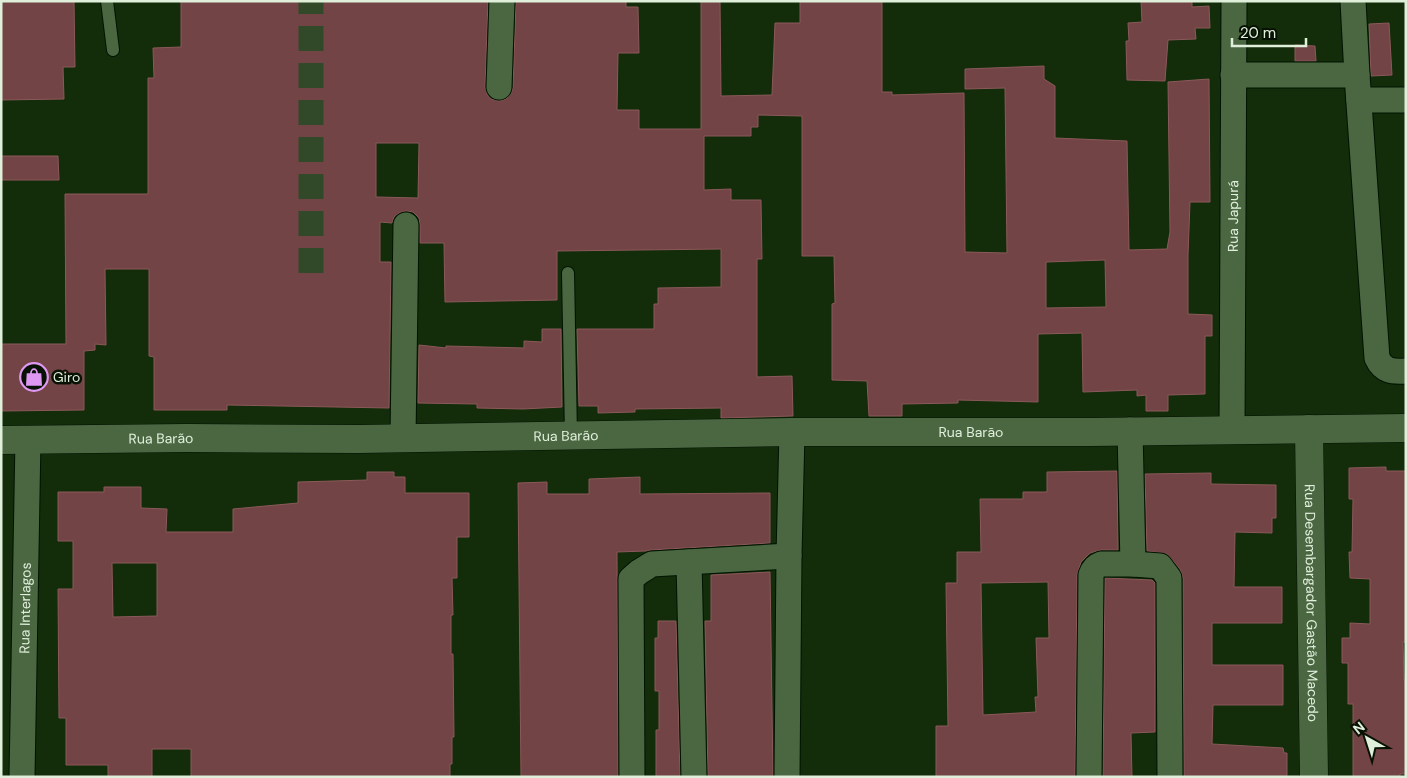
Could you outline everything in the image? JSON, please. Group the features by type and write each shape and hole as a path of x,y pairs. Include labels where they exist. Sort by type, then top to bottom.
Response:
{"street":[{"path":"499,87 502,1"},
{"name":"Rua Japurá","path":"1232,430 1234,1"},
{"path":"1353,1 1377,358 1379,363 1388,370 1406,371"},
{"path":"1234,75 1357,75"},
{"path":"1359,100 1406,100"},
{"path":"403,438 406,225"},
{"name":"Rua Barão","path":"1,440 1406,428"},
{"name":"Rua Desembargador Gastão Macedo","path":"1309,429 1314,777"},
{"path":"1130,430 1133,564"},
{"path":"787,777 792,432"},
{"name":"Rua Interlagos","path":"22,777 28,439"},
{"path":"632,777 631,580 639,572 652,564 789,556"},
{"path":"690,562 694,777"},
{"path":"1089,777 1091,575 1092,570 1101,564 1160,566 1169,578 1170,777"}],"lane":[{"path":"107,1 113,50"},
{"path":"568,273 571,436"}],"building":[{"path":"1,1 74,1 75,67 63,67 64,99 1,100"},
{"path":"181,1 488,1 485,87 491,99 499,101 506,99 511,94 513,88 516,1 626,1 626,7 638,7 639,53 618,53 617,110 639,110 639,129 701,129 701,1 720,1 721,96 772,95 775,23 800,23 800,1 882,1 882,92 892,92 892,95 964,93 965,252 1007,253 1005,88 965,89 965,69 1044,66 1044,79 1055,86 1055,138 1127,141 1129,250 1167,249 1170,232 1168,82 1209,79 1210,202 1190,202 1188,255 1188,314 1212,315 1212,336 1205,336 1205,394 1168,395 1168,411 1146,411 1146,395 1137,396 1137,390 1083,392 1082,333 1038,334 1038,402 958,400 958,403 902,404 902,416 869,416 867,381 832,380 832,304 835,303 834,256 802,256 802,116 758,115 758,127 751,127 751,136 704,136 704,190 731,189 731,200 761,200 762,259 757,259 757,377 792,376 793,416 721,418 721,408 635,409 635,412 598,413 598,406 579,406 577,329 654,329 654,304 658,304 658,288 721,287 721,249 557,251 557,300 445,302 444,243 420,243 419,218 413,212 406,211 394,217 392,223 380,222 380,262 391,262 389,408 227,405 227,410 154,410 154,357 149,356 149,269 105,269 106,345 95,344 95,350 84,351 84,410 1,411 1,344 66,344 65,194 148,194 148,78 154,78 153,48 181,47","holes":["376,143 419,143 418,198 376,197","1105,260 1106,307 1046,308 1046,262"]},
{"path":"1141,1 1192,1 1192,7 1209,6 1210,28 1195,28 1196,39 1168,40 1165,81 1127,80 1126,41 1129,41 1128,23 1142,22"},
{"path":"1389,23 1392,75 1371,76 1369,24"},
{"path":"1295,45 1315,46 1316,61 1295,61"},
{"path":"1,156 58,156 59,180 1,180"},
{"path":"542,329 561,329 562,407 523,409 477,408 477,404 418,403 419,345 446,348 446,346 524,348 524,341 542,342"},
{"path":"1386,467 1386,471 1406,471 1406,642 1403,642 1404,680 1406,680 1406,774 1400,774 1400,777 1353,777 1353,704 1348,704 1348,663 1342,663 1342,638 1350,638 1350,623 1370,624 1370,579 1350,578 1349,552 1352,552 1353,499 1349,499 1349,468"},
{"path":"1117,471 1118,550 1101,550 1090,553 1081,562 1077,575 1075,777 936,777 936,726 948,726 946,583 957,583 957,552 981,552 980,499 1023,499 1023,492 1047,492 1047,472","holes":["1048,582 1049,638 1036,638 1038,697 1035,697 1036,712 983,715 981,583"]},
{"path":"367,472 394,472 394,477 405,477 405,493 469,493 469,537 457,537 457,578 452,578 451,654 453,654 454,737 452,737 450,777 191,777 191,749 152,749 152,777 108,777 108,765 66,765 66,718 59,718 58,589 73,589 73,541 58,541 58,492 104,492 104,487 141,487 141,508 167,509 166,532 233,532 233,509 298,503 298,482 367,480","holes":["112,563 157,563 157,616 113,617"]},
{"path":"1211,473 1211,484 1276,485 1276,518 1272,518 1272,533 1235,532 1234,587 1282,587 1282,623 1212,623 1212,665 1283,665 1283,705 1213,705 1212,744 1283,748 1284,753 1287,753 1287,777 1184,777 1183,578 1180,569 1167,554 1147,551 1145,474"},
{"path":"640,477 640,494 770,493 770,543 617,552 618,777 521,777 518,483 547,482 547,494 589,494 589,479"},
{"path":"770,572 773,777 708,777 705,621 711,621 711,575"},
{"path":"1105,578 1152,580 1155,583 1155,732 1131,733 1132,777 1103,777"},
{"path":"658,621 676,621 680,777 656,777 656,730 659,730 659,691 655,691 655,638 658,638"}],"tunnel":[{"path":"311,1 311,273"}],"place":[{"name":"Giro","path":"34,377"}]}
